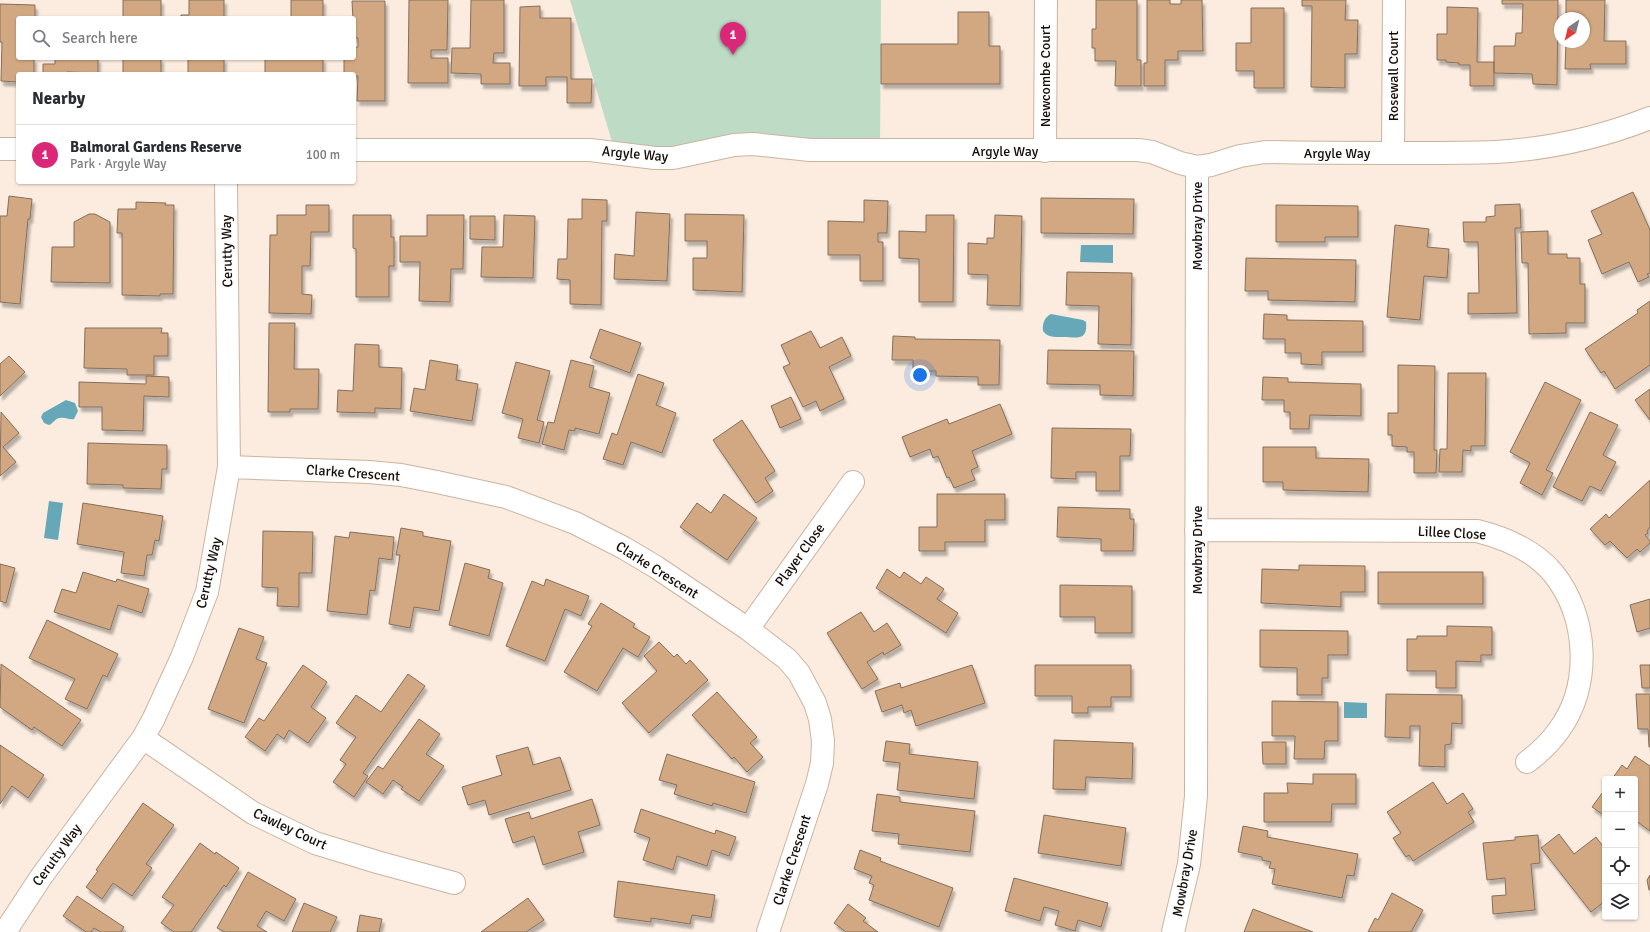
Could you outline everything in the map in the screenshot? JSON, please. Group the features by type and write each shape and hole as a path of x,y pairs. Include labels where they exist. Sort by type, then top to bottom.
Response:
{"street":[{"name":"Newcombe Court","path":"1045,151 1046,0"},
{"name":"Rosewall Court","path":"1393,153 1394,0"},
{"name":"Argyle Way","path":"356,150 590,150 655,158 673,158 734,145 753,144 810,150 1138,150 1152,152 1180,163 1197,166 1212,165 1240,156 1264,152 1496,152 1535,148 1573,141 1649,120"},
{"path":"0,149 16,149"},
{"name":"Mowbray Drive","path":"1174,932 1189,864 1195,813 1197,166"},
{"name":"Cerutty Way","path":"5,932 42,877 143,738 153,720 182,657 207,592 229,467 226,184"},
{"name":"Clarke Crescent","path":"229,467 369,472 400,475 506,497 569,521 624,548 656,567 748,629 787,659 799,673 816,703 823,741 822,763 817,784 768,932"},
{"name":"Player Close","path":"748,629 853,482"},
{"name":"Lillee Close","path":"1196,530 1477,531 1499,536 1519,546 1552,572 1565,591 1574,609 1580,629 1582,650 1581,670 1576,693 1569,713 1560,730 1546,746 1527,762"},
{"name":"Cawley Court","path":"143,738 252,813 315,842 378,862 454,883"}],"green space":[{"path":"570,0 881,0 880,150 615,152"}],"water":[{"path":"1081,245 1113,245 1113,263 1080,262"},
{"path":"1051,314 1083,320 1086,322 1085,333 1083,336 1077,338 1054,337 1047,335 1043,331 1043,325"},
{"path":"66,400 75,403 78,411 74,419 60,418 49,425 44,423 41,417 43,413"},
{"path":"49,501 63,503 58,540 44,538"},
{"path":"1344,702 1367,703 1367,718 1344,718"}],"building":[{"path":"123,0 161,0 161,16 123,16"},
{"path":"189,0 224,0 224,16 181,16 189,15"},
{"path":"291,0 323,0 323,16 291,16"},
{"path":"409,0 448,0 447,50 431,50 431,58 448,58 448,83 408,83"},
{"path":"471,0 504,0 504,53 494,53 493,63 510,63 510,84 481,84 481,74 451,73 452,48 470,48"},
{"path":"1096,0 1137,0 1137,60 1141,60 1141,86 1115,86 1116,61 1095,61 1095,48 1092,48 1092,29 1096,29"},
{"path":"1147,0 1170,0 1170,4 1181,4 1181,0 1202,0 1203,51 1178,51 1178,60 1165,60 1165,86 1144,86 1144,63 1147,63"},
{"path":"1302,0 1346,0 1345,20 1358,20 1357,54 1345,54 1345,88 1311,87 1312,6 1302,6"},
{"path":"1502,0 1558,0 1558,12 1554,12 1554,48 1557,48 1557,85 1533,84 1532,74 1494,73 1494,46 1515,46 1516,33 1522,33 1523,4 1502,4"},
{"path":"1566,0 1605,0 1604,41 1626,41 1626,64 1590,64 1591,69 1565,69 1566,48 1590,48 1590,12 1566,12"},
{"path":"352,1 385,1 385,101 357,101 358,76 356,76 356,72 344,72 344,60 356,60 358,38 356,38 356,16 353,16"},
{"path":"0,4 35,5 35,16 16,16 16,60 34,60 34,72 16,72 16,82 1,81 2,42 0,42"},
{"path":"540,6 540,18 571,18 571,79 592,79 591,103 567,103 567,77 546,77 546,86 519,86 520,7"},
{"path":"1447,7 1478,8 1477,62 1494,62 1494,86 1470,86 1470,65 1459,65 1459,63 1446,62 1446,60 1437,60 1437,34 1447,34"},
{"path":"1251,8 1284,8 1284,88 1254,88 1254,71 1236,71 1236,43 1251,43"},
{"path":"958,12 989,12 989,46 1000,46 1000,84 881,84 881,44 958,44"},
{"path":"55,60 98,60 98,72 43,72 43,64 55,64"},
{"path":"123,60 161,60 161,72 123,72"},
{"path":"188,60 224,60 224,72 188,72"},
{"path":"265,60 323,60 323,72 265,72"},
{"path":"1633,192 1650,230 1650,273 1647,274 1649,277 1638,282 1629,262 1602,274 1588,240 1602,234 1591,211"},
{"path":"9,196 32,199 30,219 28,219 20,304 0,302 0,216 7,216"},
{"path":"1041,198 1134,199 1133,234 1041,233"},
{"path":"582,199 607,200 607,221 602,221 601,305 570,304 570,280 557,279 558,259 567,259 568,219 582,219"},
{"path":"864,200 888,201 887,233 878,233 878,242 883,242 883,281 860,281 860,255 828,255 828,221 864,222"},
{"path":"136,202 166,203 165,205 174,205 173,294 160,294 160,296 122,295 122,233 117,233 118,209 136,209"},
{"path":"1520,204 1521,228 1515,228 1517,313 1468,314 1468,293 1479,293 1478,242 1464,242 1463,222 1486,222 1486,217 1495,216 1495,205"},
{"path":"306,205 329,205 329,232 311,232 310,266 302,266 302,294 312,295 311,314 269,313 270,235 277,235 277,215 306,215"},
{"path":"1276,205 1358,206 1358,237 1325,237 1325,242 1276,242"},
{"path":"636,212 670,214 667,281 614,279 615,254 634,256"},
{"path":"89,214 95,214 110,222 110,283 51,282 52,247 74,247 74,222"},
{"path":"685,214 744,215 742,292 693,290 693,258 707,258 707,241 685,241"},
{"path":"353,215 391,215 391,237 394,237 394,266 389,266 389,297 356,297 356,249 353,248"},
{"path":"427,215 464,215 463,269 451,269 450,302 419,301 420,262 400,262 400,236 427,236"},
{"path":"504,215 535,216 533,278 481,277 482,247 503,247"},
{"path":"926,215 954,215 953,302 919,302 919,259 899,258 899,231 926,232"},
{"path":"995,215 1022,216 1020,306 987,305 988,275 968,274 968,243 987,244 987,238 994,238"},
{"path":"470,216 495,216 495,240 470,239"},
{"path":"1395,225 1429,229 1427,247 1449,249 1447,278 1424,276 1420,320 1387,317"},
{"path":"1548,231 1548,254 1567,254 1567,258 1580,258 1580,284 1585,284 1585,323 1566,323 1566,333 1529,334 1528,263 1522,263 1521,232"},
{"path":"1246,258 1356,260 1355,302 1268,300 1268,291 1245,291"},
{"path":"1067,272 1132,273 1131,345 1098,344 1099,306 1066,305"},
{"path":"1650,301 1650,365 1615,389 1604,371 1601,373 1585,349 1638,313 1637,310"},
{"path":"1264,314 1287,315 1287,320 1363,321 1363,352 1322,352 1322,365 1301,364 1301,353 1285,353 1285,339 1263,339"},
{"path":"269,323 295,323 294,369 319,369 318,409 290,409 290,412 268,412"},
{"path":"85,328 162,328 161,333 168,333 168,356 154,356 154,375 127,375 127,369 84,368"},
{"path":"600,329 641,343 630,373 590,358"},
{"path":"811,331 820,348 842,337 851,356 829,367 844,399 820,411 816,401 803,407 783,367 790,364 781,345"},
{"path":"893,336 915,337 915,339 1000,340 999,385 978,385 978,377 936,376 936,371 913,371 913,360 892,360"},
{"path":"355,344 379,345 379,367 402,368 401,409 375,408 375,413 337,412 338,390 353,391"},
{"path":"1048,350 1134,351 1133,396 1100,395 1100,385 1047,384"},
{"path":"9,356 25,372 0,396 0,364"},
{"path":"430,360 458,365 456,380 478,384 472,421 410,411 414,388 425,390"},
{"path":"571,360 594,366 589,387 610,393 599,434 575,428 575,431 569,430 564,450 542,444 548,422 554,423"},
{"path":"516,362 550,371 537,420 544,422 539,443 518,438 523,419 502,413"},
{"path":"1398,365 1435,366 1434,450 1437,450 1436,473 1414,473 1414,452 1407,452 1407,447 1392,446 1392,435 1388,435 1388,413 1398,413"},
{"path":"1448,373 1486,373 1485,446 1471,446 1471,451 1463,450 1462,472 1439,472 1440,449 1447,449"},
{"path":"638,374 664,383 656,405 676,413 662,453 631,442 623,465 603,459 612,433 617,435"},
{"path":"146,376 169,377 169,397 144,396 143,431 102,430 102,407 79,407 79,382 146,384"},
{"path":"1263,377 1288,378 1288,382 1361,384 1361,416 1310,415 1309,429 1290,429 1290,412 1284,412 1284,400 1262,400"},
{"path":"1545,382 1581,400 1546,470 1553,473 1542,495 1520,483 1530,463 1510,452"},
{"path":"1650,389 1650,420 1635,400"},
{"path":"791,397 801,419 780,428 771,406"},
{"path":"1000,404 1012,434 972,451 978,467 971,470 975,480 954,488 949,477 947,478 938,456 933,458 930,449 910,457 902,437 947,419 949,424"},
{"path":"1,412 19,433 3,447 16,462 0,476"},
{"path":"1590,412 1618,425 1603,455 1616,462 1601,491 1590,486 1582,501 1553,487"},
{"path":"742,420 775,471 765,478 773,491 756,503 713,440"},
{"path":"1052,428 1131,429 1130,456 1120,456 1120,491 1096,491 1096,472 1076,472 1076,479 1051,478"},
{"path":"88,443 167,445 167,469 162,469 161,489 123,488 123,485 87,484"},
{"path":"1263,447 1316,447 1316,458 1369,459 1368,492 1283,490 1283,482 1263,482"},
{"path":"1650,480 1650,527 1647,531 1648,533 1645,535 1650,543 1640,552 1637,549 1627,558 1610,541 1605,545 1590,529 1606,514 1609,518"},
{"path":"724,494 757,518 727,560 680,527 697,503 711,513"},
{"path":"937,494 1005,494 1005,520 985,520 985,542 945,542 945,551 919,551 919,527 937,527"},
{"path":"83,503 163,516 159,541 155,540 152,555 147,555 144,576 121,573 124,552 77,544"},
{"path":"1058,507 1130,509 1130,519 1134,519 1133,551 1101,551 1101,539 1057,537"},
{"path":"401,528 423,532 423,536 451,541 439,611 414,607 410,628 389,624 400,555 396,555"},
{"path":"263,531 313,532 312,573 299,573 299,607 277,606 278,588 262,587"},
{"path":"350,532 394,537 392,560 379,558 375,591 370,590 367,615 327,611 335,536 349,538"},
{"path":"465,563 490,570 488,578 503,583 489,636 449,625"},
{"path":"0,564 15,568 6,603 0,601"},
{"path":"1299,565 1365,566 1365,592 1341,592 1341,607 1261,603 1262,569 1299,570"},
{"path":"887,569 900,578 904,572 921,584 926,577 944,589 937,599 958,613 946,633 876,588"},
{"path":"83,572 116,582 117,579 149,589 142,613 118,605 110,630 54,612 62,589 76,593"},
{"path":"1378,572 1483,572 1483,604 1378,604"},
{"path":"546,579 589,596 581,616 565,609 545,661 506,646 532,581 544,586"},
{"path":"1060,585 1132,586 1132,633 1095,633 1095,617 1060,617"},
{"path":"1650,599 1650,628 1637,632 1630,605"},
{"path":"601,603 635,624 633,627 650,637 638,657 623,648 597,691 564,672 592,626 588,624"},
{"path":"861,612 874,632 887,623 901,645 884,655 883,652 867,662 878,679 862,689 827,633"},
{"path":"47,620 118,654 107,677 103,675 87,709 65,699 75,679 29,658"},
{"path":"1447,626 1492,627 1492,655 1481,655 1481,662 1456,661 1456,688 1436,688 1436,671 1407,671 1407,639 1417,639 1417,636 1447,636"},
{"path":"239,628 264,637 256,659 267,663 244,723 208,709"},
{"path":"1260,630 1348,631 1348,655 1328,655 1328,678 1322,678 1322,695 1297,695 1297,668 1260,667"},
{"path":"659,642 674,657 677,654 686,664 690,660 708,680 649,733 622,703 657,671 644,656"},
{"path":"1,664 81,720 62,746 34,727 32,730 0,707"},
{"path":"303,665 327,682 311,707 326,718 308,743 289,730 284,739 277,734 265,751 245,737 259,718 264,721"},
{"path":"972,665 985,703 916,726 911,710 904,713 902,705 882,712 875,691 900,683 901,688"},
{"path":"1035,665 1131,665 1131,697 1111,697 1111,707 1088,707 1088,713 1072,713 1072,696 1035,696"},
{"path":"1640,665 1650,665 1650,688 1642,688"},
{"path":"408,674 425,686 363,773 368,776 354,797 333,782 346,764 340,760 356,737 336,723 356,695 381,712"},
{"path":"717,692 757,737 750,743 763,757 747,772 734,757 732,759 692,715"},
{"path":"1386,694 1462,695 1462,724 1452,723 1451,744 1445,745 1445,767 1419,766 1420,726 1410,726 1410,738 1385,737"},
{"path":"1636,694 1650,694 1650,747 1648,729 1638,729"},
{"path":"1272,701 1338,702 1338,741 1325,741 1324,759 1294,759 1295,736 1272,736"},
{"path":"419,719 440,734 426,754 444,766 419,801 401,789 403,787 393,780 383,794 366,782 378,766 383,769"},
{"path":"1054,740 1133,743 1132,779 1086,777 1085,790 1053,789"},
{"path":"886,741 910,744 909,754 978,762 974,799 897,790 900,763 883,761"},
{"path":"1262,742 1286,742 1286,764 1263,764"},
{"path":"0,745 44,775 28,798 12,786 0,804"},
{"path":"528,747 533,765 560,757 571,790 489,815 485,800 468,805 462,787 502,775 496,756"},
{"path":"667,754 755,782 746,813 713,803 712,806 674,794 677,785 659,780"},
{"path":"1635,756 1650,766 1650,831 1638,822 1638,776 1614,776 1622,765 1627,769"},
{"path":"1313,774 1356,774 1356,804 1332,804 1331,822 1264,822 1264,793 1288,793 1287,783 1313,784"},
{"path":"1433,782 1447,804 1463,793 1473,809 1468,812 1474,822 1413,861 1409,855 1406,857 1393,838 1401,833 1387,812"},
{"path":"1602,793 1602,814 1592,807"},
{"path":"877,794 900,797 900,802 975,811 970,852 898,844 899,834 872,831"},
{"path":"592,799 600,825 578,832 584,852 543,865 534,836 513,843 505,819 529,812 531,819"},
{"path":"143,803 174,825 146,864 152,868 132,896 113,883 102,899 86,887 98,871 96,870"},
{"path":"641,809 715,834 716,830 736,837 729,856 712,850 707,866 677,856 673,870 643,860 650,838 634,832"},
{"path":"1044,815 1126,828 1121,866 1038,853"},
{"path":"1243,826 1268,831 1267,837 1358,854 1354,876 1347,875 1342,898 1272,884 1275,869 1269,868 1271,862 1262,860 1262,857 1238,852"},
{"path":"1559,834 1574,854 1596,837 1602,845 1602,903 1591,912 1541,848"},
{"path":"1538,835 1540,863 1531,864 1535,910 1493,914 1492,896 1506,895 1505,878 1487,880 1483,843 1515,840 1515,837"},
{"path":"200,843 239,868 226,887 224,885 191,932 174,932 161,923 174,905 162,897"},
{"path":"860,850 881,858 880,861 953,888 939,927 869,900 874,885 869,883 872,876 854,869"},
{"path":"248,872 296,899 284,921 266,911 257,926 267,932 225,932 217,928"},
{"path":"1650,875 1650,890 1649,890 1647,880"},
{"path":"1014,878 1108,903 1101,927 1078,920 1075,931 1055,925 1059,911 1044,907 1040,921 1005,911"},
{"path":"618,881 715,895 711,918 692,915 690,924 651,918 651,922 614,917"},
{"path":"1392,893 1423,910 1411,932 1368,932 1375,918 1378,920"},
{"path":"77,896 124,927 121,932 101,932 94,928 91,932 86,932 63,916"},
{"path":"528,898 544,920 526,932 481,932"},
{"path":"304,903 337,917 330,932 292,932"},
{"path":"848,904 866,918 863,921 878,932 846,932 834,923"},
{"path":"1253,909 1313,932 1244,932"},
{"path":"360,915 382,919 379,932 357,932"}],"place":[{"name":"Balmoral Gardens Reserve","path":"733,55"}]}
